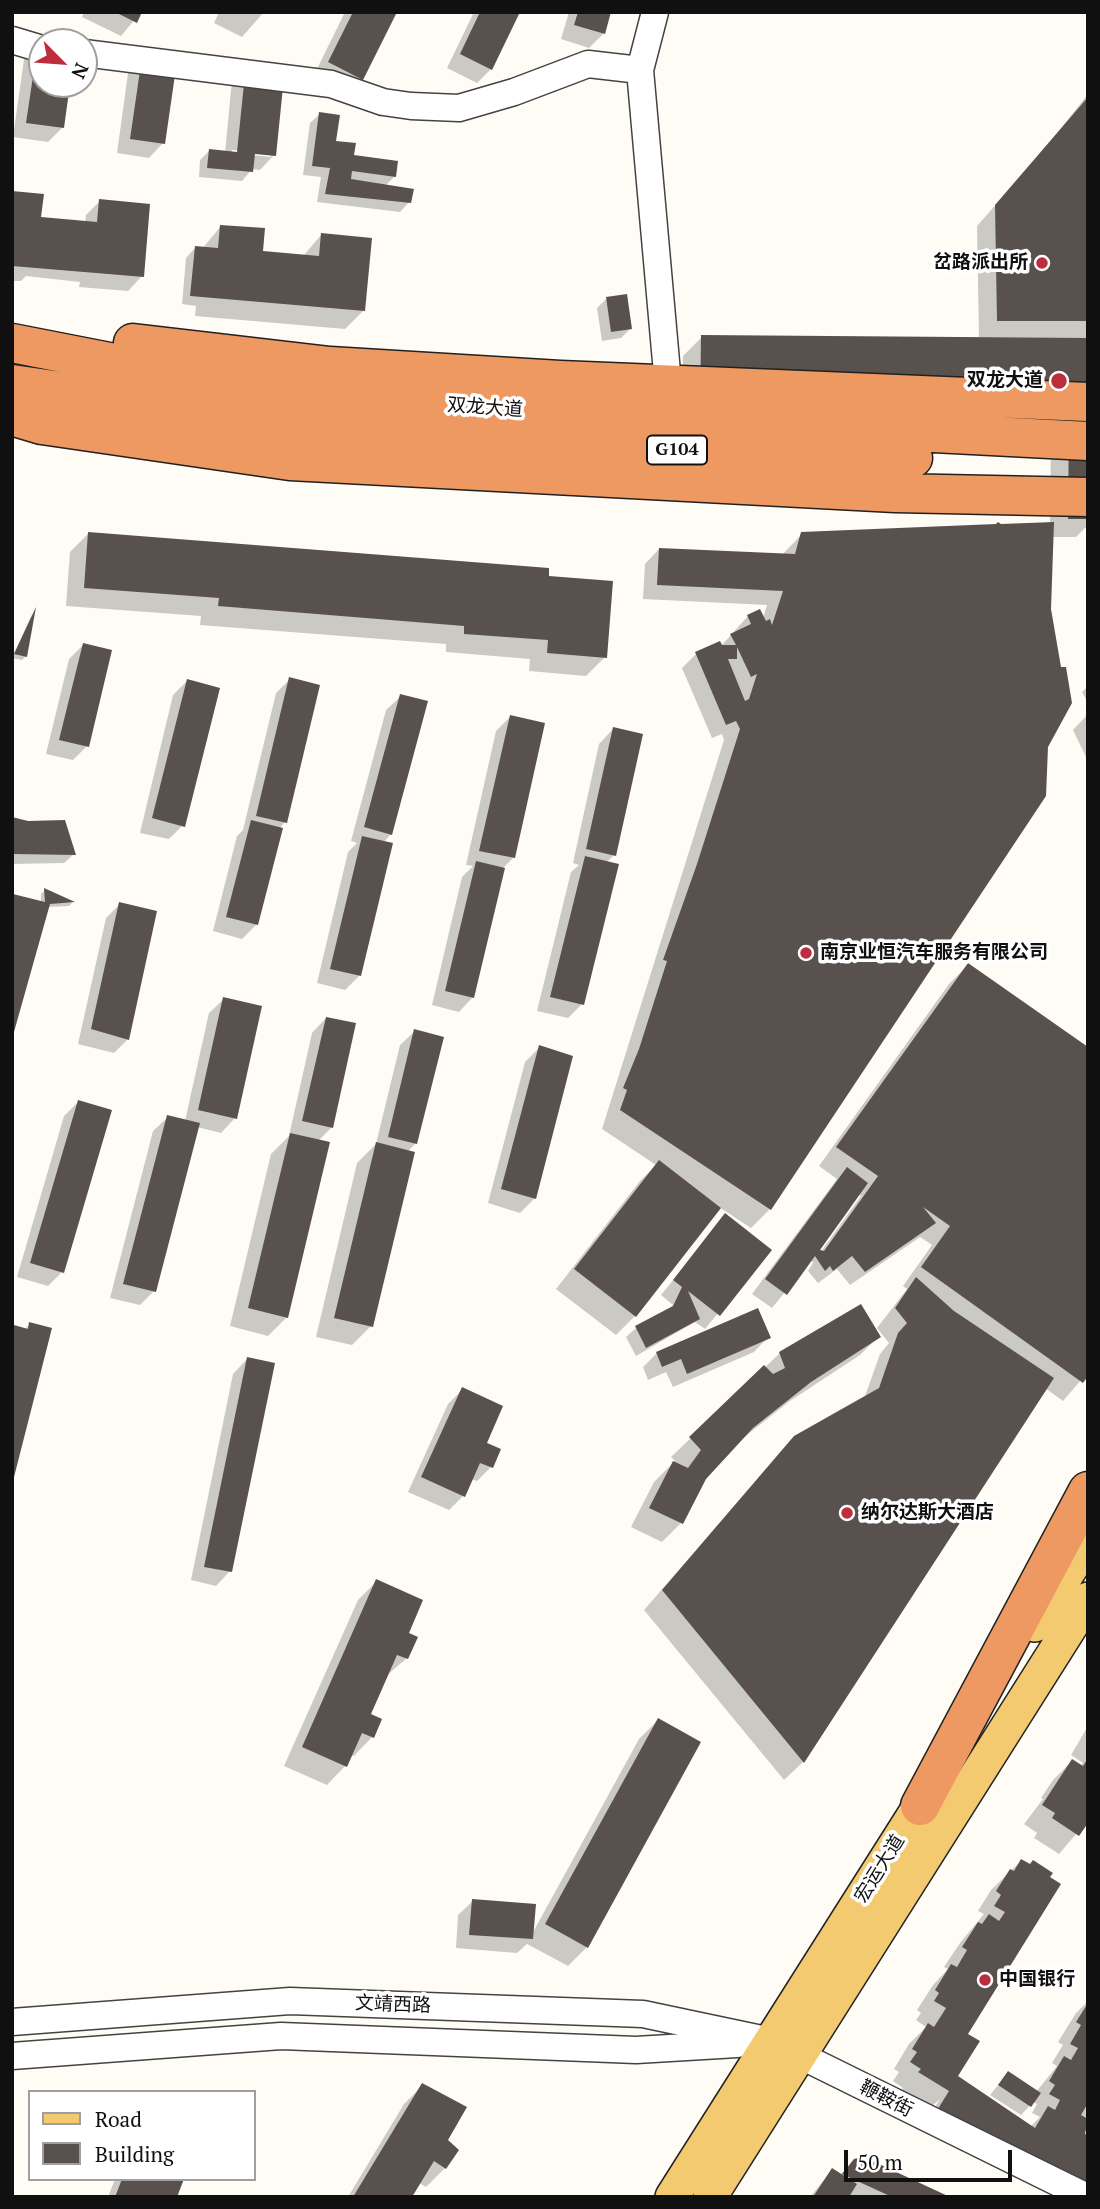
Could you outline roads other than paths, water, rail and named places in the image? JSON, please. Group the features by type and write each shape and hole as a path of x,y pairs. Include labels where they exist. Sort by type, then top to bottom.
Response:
{"highway":[{"path":"12,329 330,366 560,380 1088,402"},
{"name":"双龙大道","path":"12,343 268,407 458,440 1088,464"},
{"name":"双龙大道","path":"12,384 268,407 644,418 1088,441"},
{"name":"G104","path":"12,416 42,425 290,461 895,493 1088,498"},
{"path":"920,1806 1088,1491"}],"main road":[{"name":"宏运大道","path":"710,2197 785,2049 920,1806 1088,1541"},
{"name":"宏运大道","path":"673,2197 785,2049 1088,1599"}],"street":[{"path":"655,12 640,70 668,384"},
{"path":"98,55 331,84 383,102 458,108 514,92 588,64 640,70"},
{"name":"文靖西路","path":"12,2022 303,2001 643,2014 785,2049"},
{"name":"文靖西路","path":"12,2056 281,2036 636,2050 785,2049"},
{"name":"鞭鞍街","path":"785,2049 1087,2197"}],"place":[{"name":"岔路派出所","path":"1042,263"},
{"name":"双龙大道","path":"1059,381"},
{"name":"南京业恒汽车服务有限公司","path":"806,953"},
{"name":"纳尔达斯大酒店","path":"847,1513"},
{"name":"中国银行","path":"985,1980"}]}
